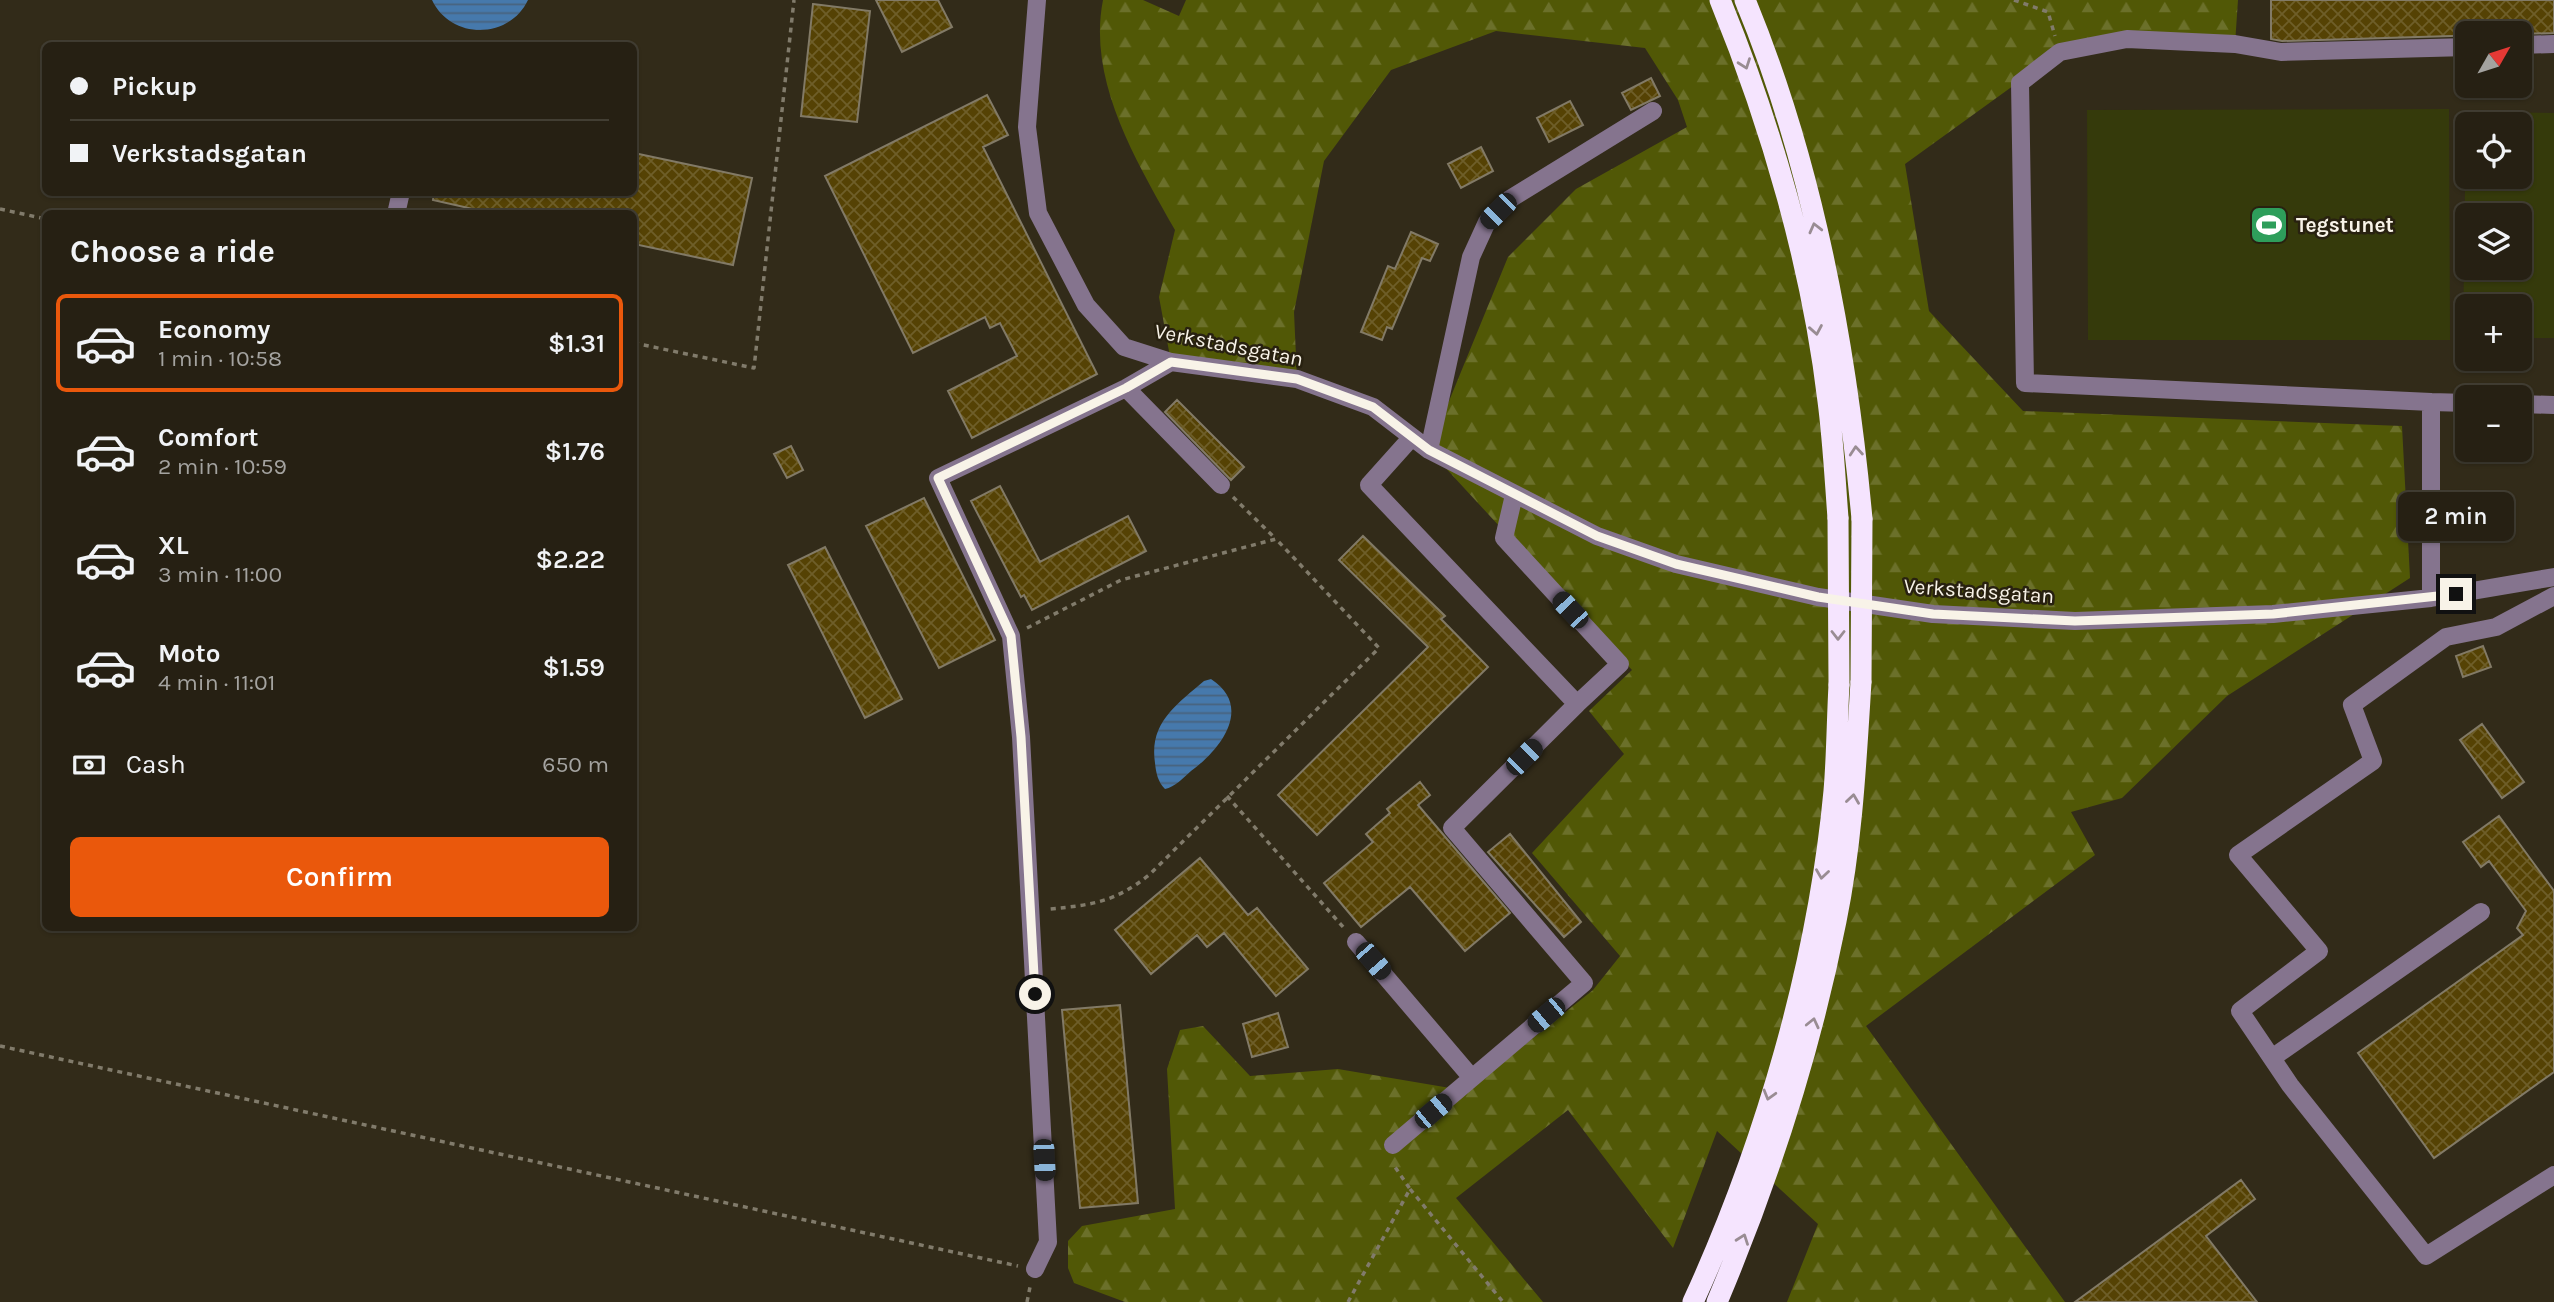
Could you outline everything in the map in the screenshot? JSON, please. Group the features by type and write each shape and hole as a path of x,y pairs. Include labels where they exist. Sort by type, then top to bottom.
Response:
{"highway":[{"path":"1693,1302 1738,1190 1803,979 1819,898 1833,791 1839,685 1838,518 1828,400 1808,286 1746,65 1720,0"},
{"path":"1717,1302 1788,1115 1811,1032 1837,918 1855,785 1861,682 1862,519 1852,412 1828,279 1791,127 1745,0"}],"street":[{"name":"Verkstadsgatan","path":"1037,0 1027,127 1038,213 1086,305 1124,347 1171,362 1297,379 1373,407 1429,450 1597,536 1676,564 1818,597 1933,614 2075,621 2273,614 2431,598 2554,577"},
{"path":"2455,47 2281,52 2235,44 2127,39 2060,52 2020,83 2025,383 2455,403"},
{"path":"2532,45 2554,44"},
{"path":"1429,450 1471,257 1487,222 1510,199 1653,111"},
{"path":"1035,1269 1048,1242 1021,737 1011,636 938,478 1126,388 1171,362"},
{"path":"1126,388 1221,485"},
{"path":"2431,402 2431,598"},
{"path":"2532,404 2554,405"},
{"path":"1412,438 1369,485 1577,704"},
{"path":"1393,1144 1584,983 1452,828 1620,664 1504,538 1514,495"},
{"path":"2554,596 2496,626 2446,637 2351,705 2373,761 2238,855 2319,951 2241,1010 2273,1058 2426,1256 2554,1175"},
{"path":"2273,1058 2481,912"},
{"path":"1356,942 1472,1078"}],"path":[{"path":"637,344 754,369 794,0"},
{"path":"2014,0 2048,12 2060,52"},
{"path":"0,209 42,218"},
{"path":"1030,911 1094,905 1125,895 1149,875 1379,648 1221,485"},
{"path":"1011,636 1121,580 1276,540"},
{"path":"1227,796 1356,942"},
{"path":"0,1046 1035,1269"},
{"path":"1393,1144 1393,1164 1410,1189 1503,1302"},
{"path":"1348,1302 1410,1189"}],"green space":[{"path":"1103,0 1143,0 1179,16 1186,0 2238,0 2235,44 2127,39 2060,52 1905,164 1929,311 2023,411 2402,426 2410,578 2227,696 2122,798 2071,812 2095,855 1866,1026 2065,1302 1787,1302 1818,1224 1717,1131 1673,1248 1568,1110 1456,1198 1543,1302 1125,1302 1074,1283 1068,1268 1068,1241 1082,1226 1175,1209 1167,1069 1180,1030 1203,1026 1250,1076 1338,1069 1456,1089 1497,1067 1593,990 1620,956 1532,853 1624,754 1589,711 1632,670 1429,450 1508,257 1576,189 1687,127 1678,100 1645,48 1496,31 1391,70 1324,161 1294,312 1297,379 1171,362 1159,297 1175,230 1131,149 1109,90 1102,61 1100,30"},
{"name":"Tegstunet","path":"2449,109 2450,340 2088,340 2087,110"},
{"path":"2532,113 2554,113 2554,338 2532,338 2532,294 2464,294 2464,280 2532,280 2532,203 2465,203 2465,189 2532,189"}],"water":[{"path":"432,0 528,0 508,22 480,30 452,22"},
{"path":"1211,679 1224,690 1230,702 1228,728 1202,762 1176,784 1165,789 1158,777 1155,763 1154,749 1160,726 1184,698 1204,681"}],"building":[{"path":"876,0 938,0 952,27 902,52"},
{"path":"2271,0 2554,0 2554,33 2532,34 2532,21 2455,21 2455,36 2282,41 2271,39"},
{"path":"813,4 870,11 857,122 801,116"},
{"path":"1651,78 1660,96 1631,110 1622,93"},
{"path":"987,95 1008,135 983,147 1097,374 972,438 948,391 1017,356 1000,323 990,328 985,317 913,353 825,176"},
{"path":"1570,101 1583,125 1549,142 1537,118"},
{"path":"1481,147 1493,171 1461,188 1448,164"},
{"path":"637,154 752,178 733,265 637,245 637,210 477,210 433,200 434,196 637,196"},
{"path":"1411,232 1438,244 1430,261 1422,258 1392,329 1387,327 1382,340 1361,332 1388,266 1395,269"},
{"path":"1177,400 1244,467 1231,480 1165,412"},
{"path":"791,446 803,470 787,478 774,454"},
{"path":"1000,486 1040,562 1128,516 1146,551 1032,610 1024,595 1021,597 971,501"},
{"path":"924,498 995,640 939,668 866,526"},
{"path":"1363,536 1445,616 1441,619 1488,667 1317,835 1278,795 1428,647 1339,560"},
{"path":"825,547 902,699 865,718 788,565"},
{"path":"2483,646 2491,667 2463,677 2456,656"},
{"path":"2482,724 2524,782 2502,798 2460,740"},
{"path":"1420,782 1430,795 1418,805 1510,913 1465,951 1410,887 1361,927 1324,883 1373,842 1366,834 1390,813 1387,809"},
{"path":"2499,816 2554,891 2554,1072 2434,1158 2358,1053 2523,935 2517,928 2526,911 2489,861 2481,867 2463,842"},
{"path":"1510,834 1581,922 1564,937 1488,852"},
{"path":"1200,858 1248,915 1257,908 1308,969 1276,996 1224,933 1207,947 1197,935 1151,974 1115,930"},
{"path":"1120,1005 1138,1203 1080,1208 1062,1010"},
{"path":"1278,1013 1288,1047 1252,1057 1243,1024"},
{"path":"2241,1180 2255,1199 2206,1236 2257,1302 2075,1302"}],"place":[{"name":"Tegstunet","path":"2269,225"}],"route":[{"path":"1035,994 1021,737 1011,636 938,478 1126,388 1171,362 1297,379 1373,407 1429,450 1597,536 1676,564 1818,597 1933,614 2075,621 2273,614 2456,594"}]}
